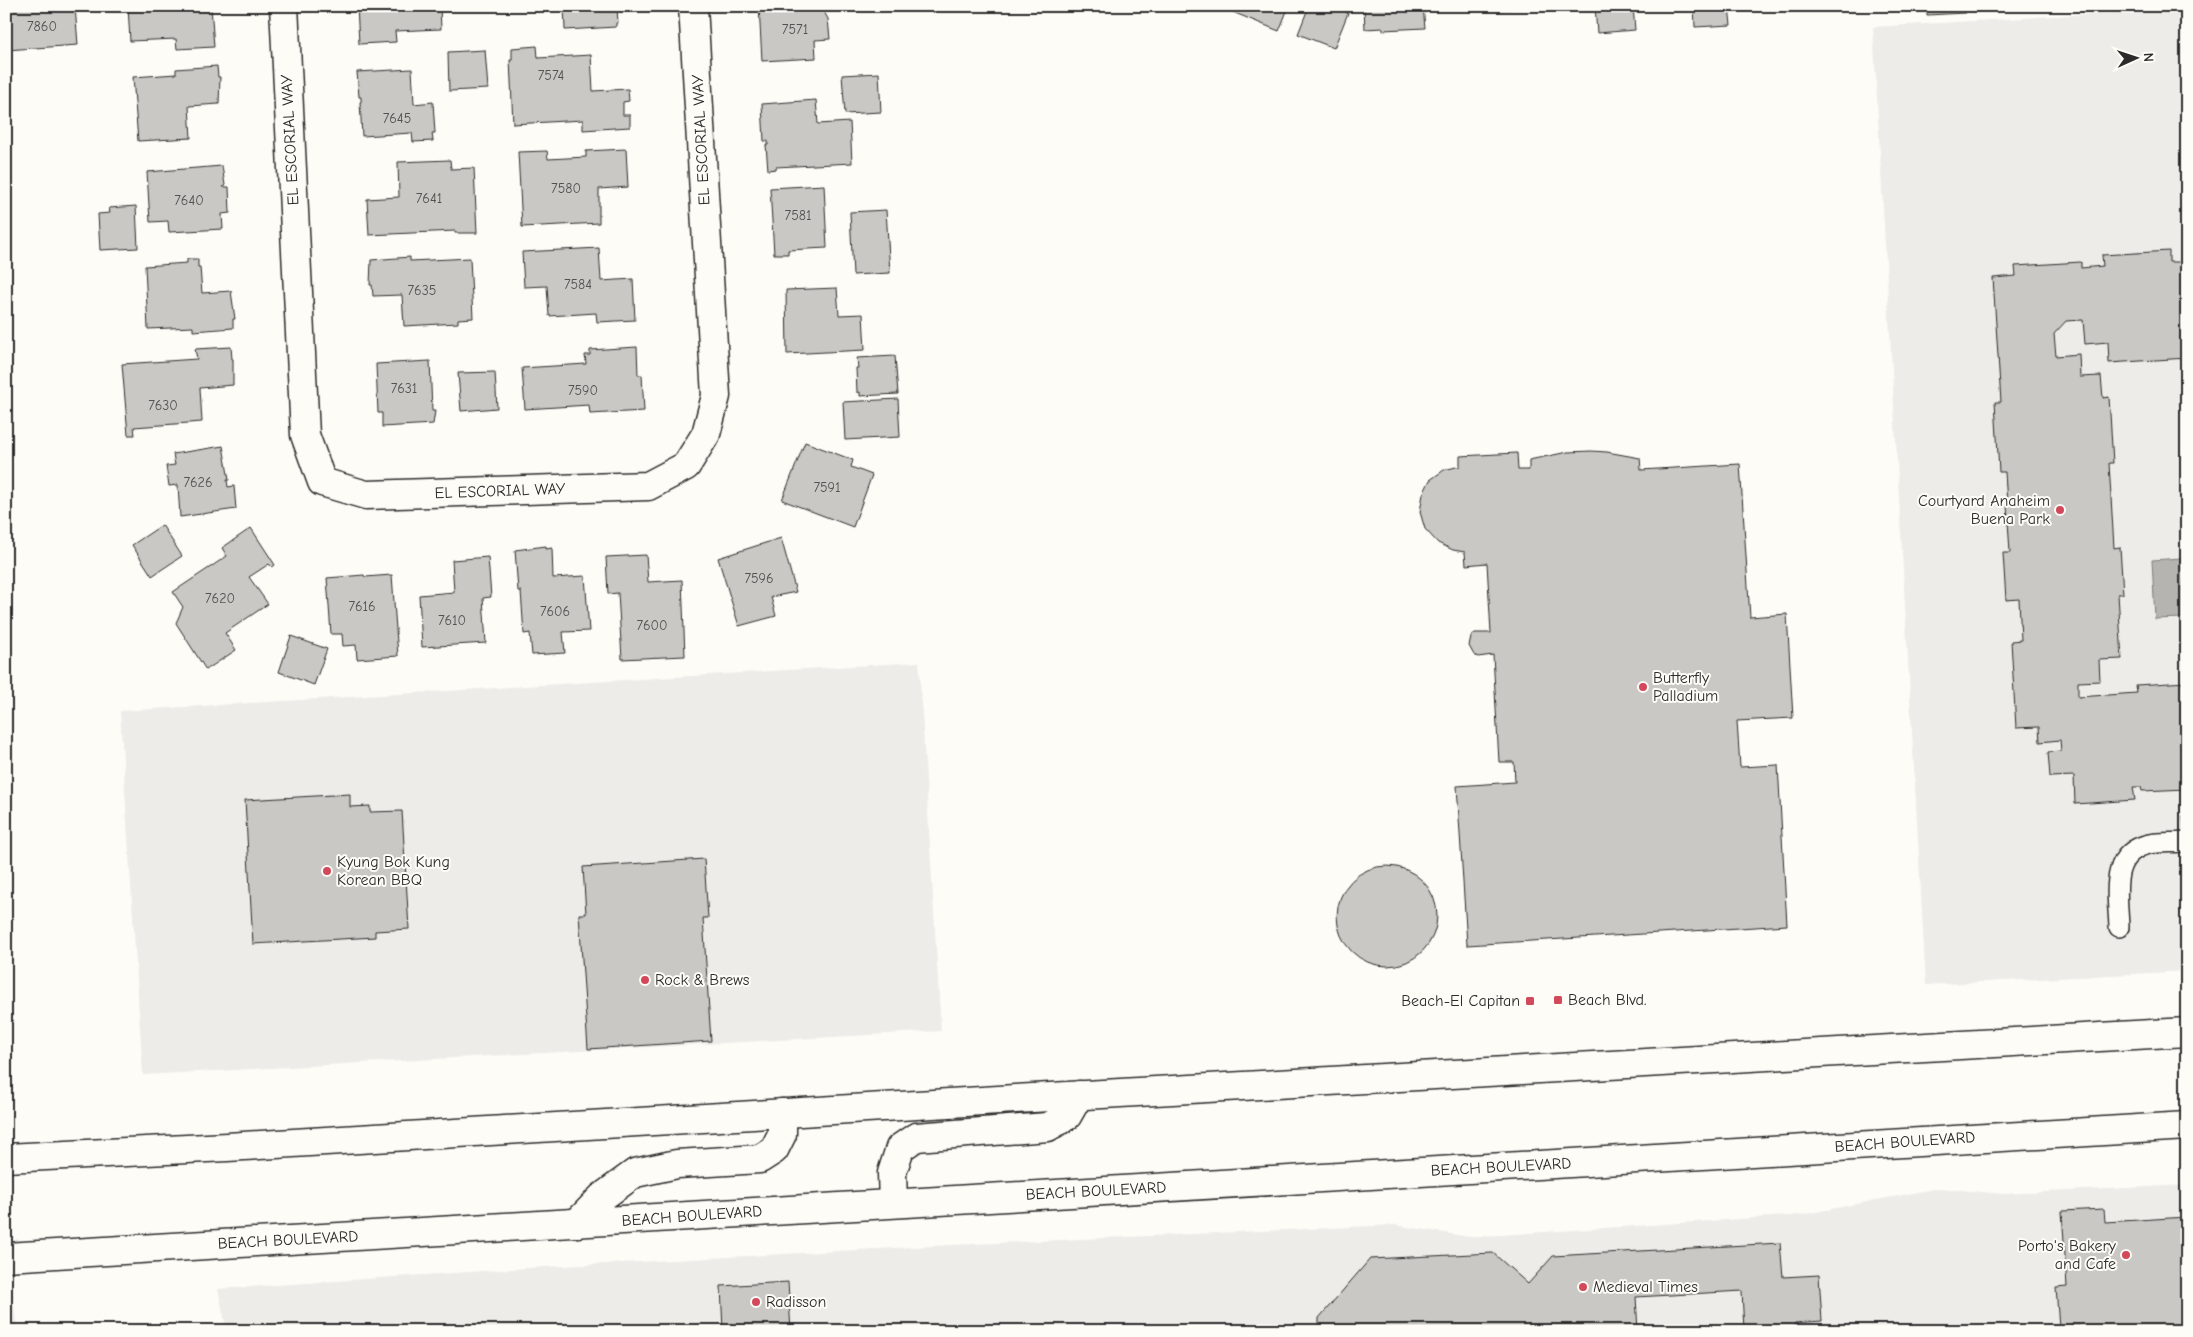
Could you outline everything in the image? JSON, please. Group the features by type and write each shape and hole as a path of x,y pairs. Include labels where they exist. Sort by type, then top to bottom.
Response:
{"main road":[{"name":"EL ESCORIAL WAY","path":"284,6 305,435 322,482 366,495 648,486 686,466 706,434 716,396 693,6"},
{"path":"6,1158 227,1147 1079,1095 2187,1032"},
{"path":"894,1203 892,1173 900,1148 916,1137 1048,1127 1067,1116 1079,1095"},
{"path":"577,1223 602,1197 635,1172 677,1164 760,1159 774,1150 782,1134 782,1113"},
{"name":"BEACH BOULEVARD","path":"6,1257 2187,1126"}],"lane":[{"path":"2119,927 2117,881 2120,864 2132,851 2148,844 2184,842"}],"shaded area":[{"path":"2187,8 2187,971 1926,985 1873,27"},
{"path":"2181,558 2184,618 2155,619 2152,560"},
{"path":"919,662 941,1031 143,1075 120,711"},
{"path":"2187,1185 2187,1331 227,1331 218,1289 528,1268 951,1245 1395,1225 1470,1237 1801,1215 1938,1188 2004,1194"},
{"path":"14,1305 17,1331 6,1331 6,1306"}],"building":[{"path":"6,6 75,6 78,45 6,50"},
{"path":"128,6 180,6 181,10 211,6 214,47 177,49 176,39 130,41"},
{"path":"357,6 440,6 441,29 395,31 396,42 359,44"},
{"path":"564,6 615,6 618,23 616,23 616,27 565,30"},
{"path":"759,6 821,6 828,19 830,39 815,40 816,58 762,61"},
{"path":"1218,6 1289,6 1279,31"},
{"path":"1309,6 1332,6 1348,13 1334,48 1298,34"},
{"path":"1364,6 1423,6 1425,28 1365,29"},
{"path":"1471,6 1522,6 1523,8 1471,11"},
{"path":"1595,6 1633,6 1635,30 1597,33"},
{"path":"1694,6 1729,6 1731,25 1695,27"},
{"path":"1927,6 1964,6 1965,13 1927,15"},
{"path":"537,46 538,58 591,55 593,91 628,89 629,101 623,102 623,115 630,115 630,127 583,130 583,120 513,124 510,60 512,60 512,48"},
{"path":"485,50 488,89 449,91 448,52"},
{"path":"217,66 218,77 220,77 219,104 189,106 191,138 138,141 133,77 176,74 176,69"},
{"path":"412,69 414,104 433,102 435,133 432,133 433,141 413,142 412,133 362,136 361,97 359,97 357,72"},
{"path":"879,73 881,112 845,114 842,75"},
{"path":"816,100 818,124 850,122 852,163 776,167 776,169 768,170 766,145 768,145 768,141 764,141 762,104"},
{"path":"626,149 628,187 599,189 599,223 522,227 518,152 547,151 548,159 586,157 586,151"},
{"path":"450,160 451,169 474,168 477,233 455,233 455,231 369,235 367,199 399,197 398,162"},
{"path":"222,166 225,185 223,187 229,187 230,213 222,214 223,229 169,232 168,221 150,222 147,172"},
{"path":"824,185 827,248 788,250 788,254 774,254 770,188"},
{"path":"136,206 138,248 100,250 98,214 110,213 109,208"},
{"path":"886,210 890,273 853,275 850,212"},
{"path":"599,248 601,281 633,279 635,320 597,322 596,313 549,316 547,286 524,287 522,252"},
{"name":"Courtyard Anaheim Buena Park","path":"2169,251 2169,262 2187,262 2187,358 2109,363 2108,342 2085,344 2083,320 2066,321 2054,334 2056,356 2079,354 2080,377 2101,376 2103,398 2109,397 2113,463 2109,463 2114,548 2120,547 2123,594 2118,594 2122,659 2099,660 2100,681 2078,682 2078,697 2137,693 2136,685 2187,682 2187,789 2142,791 2141,787 2133,787 2135,800 2075,804 2074,776 2050,777 2048,752 2061,751 2060,740 2040,742 2039,727 2016,728 2011,641 2021,640 2019,599 2006,600 2003,553 2010,553 2005,472 1999,472 1995,402 2001,402 1993,278 2016,276 2015,266 2081,262 2081,268 2103,266 2102,255"},
{"path":"410,257 410,261 470,258 473,318 458,319 458,323 404,326 402,295 373,296 372,285 370,285 371,260"},
{"path":"187,259 198,259 202,293 231,291 235,319 233,319 233,328 193,331 193,327 148,329 145,266 187,263"},
{"path":"837,288 839,315 863,314 865,350 787,354 786,290"},
{"path":"231,347 233,385 200,388 202,422 134,427 135,435 128,435 122,364 197,359 195,349"},
{"path":"637,347 638,375 642,375 644,411 590,414 589,405 525,409 522,368 586,364 585,355 590,355 590,350"},
{"path":"895,356 898,394 860,396 860,392 857,393 857,358"},
{"path":"430,361 432,411 435,411 433,424 382,427 382,413 378,413 376,364"},
{"path":"495,372 497,408 461,411 458,373"},
{"path":"898,399 900,437 845,440 843,402"},
{"path":"805,442 853,460 851,467 872,475 853,527 782,500"},
{"path":"223,446 229,480 227,480 228,487 234,486 236,509 180,517 178,485 169,486 166,466 175,465 173,454"},
{"name":"Butterfly Palladium","path":"1591,451 1640,458 1641,470 1740,464 1750,617 1787,614 1793,718 1737,721 1740,767 1778,765 1787,925 1467,945 1457,786 1515,782 1514,762 1499,762 1493,655 1478,657 1474,655 1469,646 1471,636 1475,633 1491,633 1487,563 1466,565 1465,552 1453,550 1438,543 1425,529 1420,512 1423,494 1430,480 1444,470 1460,466 1460,456 1517,453 1518,470 1529,470 1529,460 1568,452"},
{"path":"162,525 182,556 152,576 132,545"},
{"path":"251,528 275,565 272,567 269,564 249,577 268,604 225,633 236,650 206,670 176,623 183,607 173,592 227,556 222,548"},
{"path":"781,538 796,592 771,597 776,616 739,626 718,558"},
{"path":"546,546 546,549 552,548 553,578 585,576 589,631 563,632 565,653 532,655 530,633 524,634 521,591 518,591 515,550"},
{"path":"646,555 648,582 682,580 685,656 622,659 618,593 608,594 606,557"},
{"path":"488,557 491,597 483,598 486,643 422,647 419,595 454,592 452,560"},
{"path":"364,575 365,577 392,575 398,656 357,659 356,645 343,646 342,634 331,634 327,578"},
{"path":"291,636 327,649 314,685 279,672"},
{"name":"Kyung Bok Kung Korean BBQ","path":"350,794 350,807 370,806 370,812 402,811 409,929 375,931 375,937 253,944 245,800"},
{"path":"2183,816 2187,816 2187,863 2185,842"},
{"name":"Rock & Brews","path":"704,859 708,918 703,918 711,1041 588,1049 579,914 586,914 583,867"},
{"path":"1387,866 1406,869 1423,880 1434,897 1437,916 1434,935 1423,952 1406,963 1387,966 1368,963 1351,952 1340,935 1337,916 1340,897 1351,880 1368,869"},
{"name":"Porto's Bakery and Cafe","path":"2104,1209 2105,1222 2187,1217 2187,1331 2080,1331 2079,1326 2059,1327 2056,1288 2067,1287 2062,1211"},
{"name":"Medieval Times","path":"1780,1243 1783,1277 1819,1275 1822,1321 1795,1323 1795,1331 1744,1331 1742,1291 1636,1297 1638,1331 1319,1331 1319,1318 1370,1259 1493,1253 1528,1284 1553,1256"},
{"name":"Radisson","path":"788,1282 791,1331 723,1331 721,1286"}],"place":[{"name":"Courtyard Anaheim Buena Park","path":"2060,510"},
{"name":"Butterfly Palladium","path":"1643,687"},
{"name":"Kyung Bok Kung Korean BBQ","path":"327,871"},
{"name":"Rock & Brews","path":"645,980"},
{"name":"Beach Blvd.","path":"1558,1000"},
{"name":"Beach-El Capitan","path":"1530,1001"},
{"name":"Porto's Bakery and Cafe","path":"2126,1255"},
{"name":"Medieval Times","path":"1583,1287"},
{"name":"Radisson","path":"756,1302"}]}
